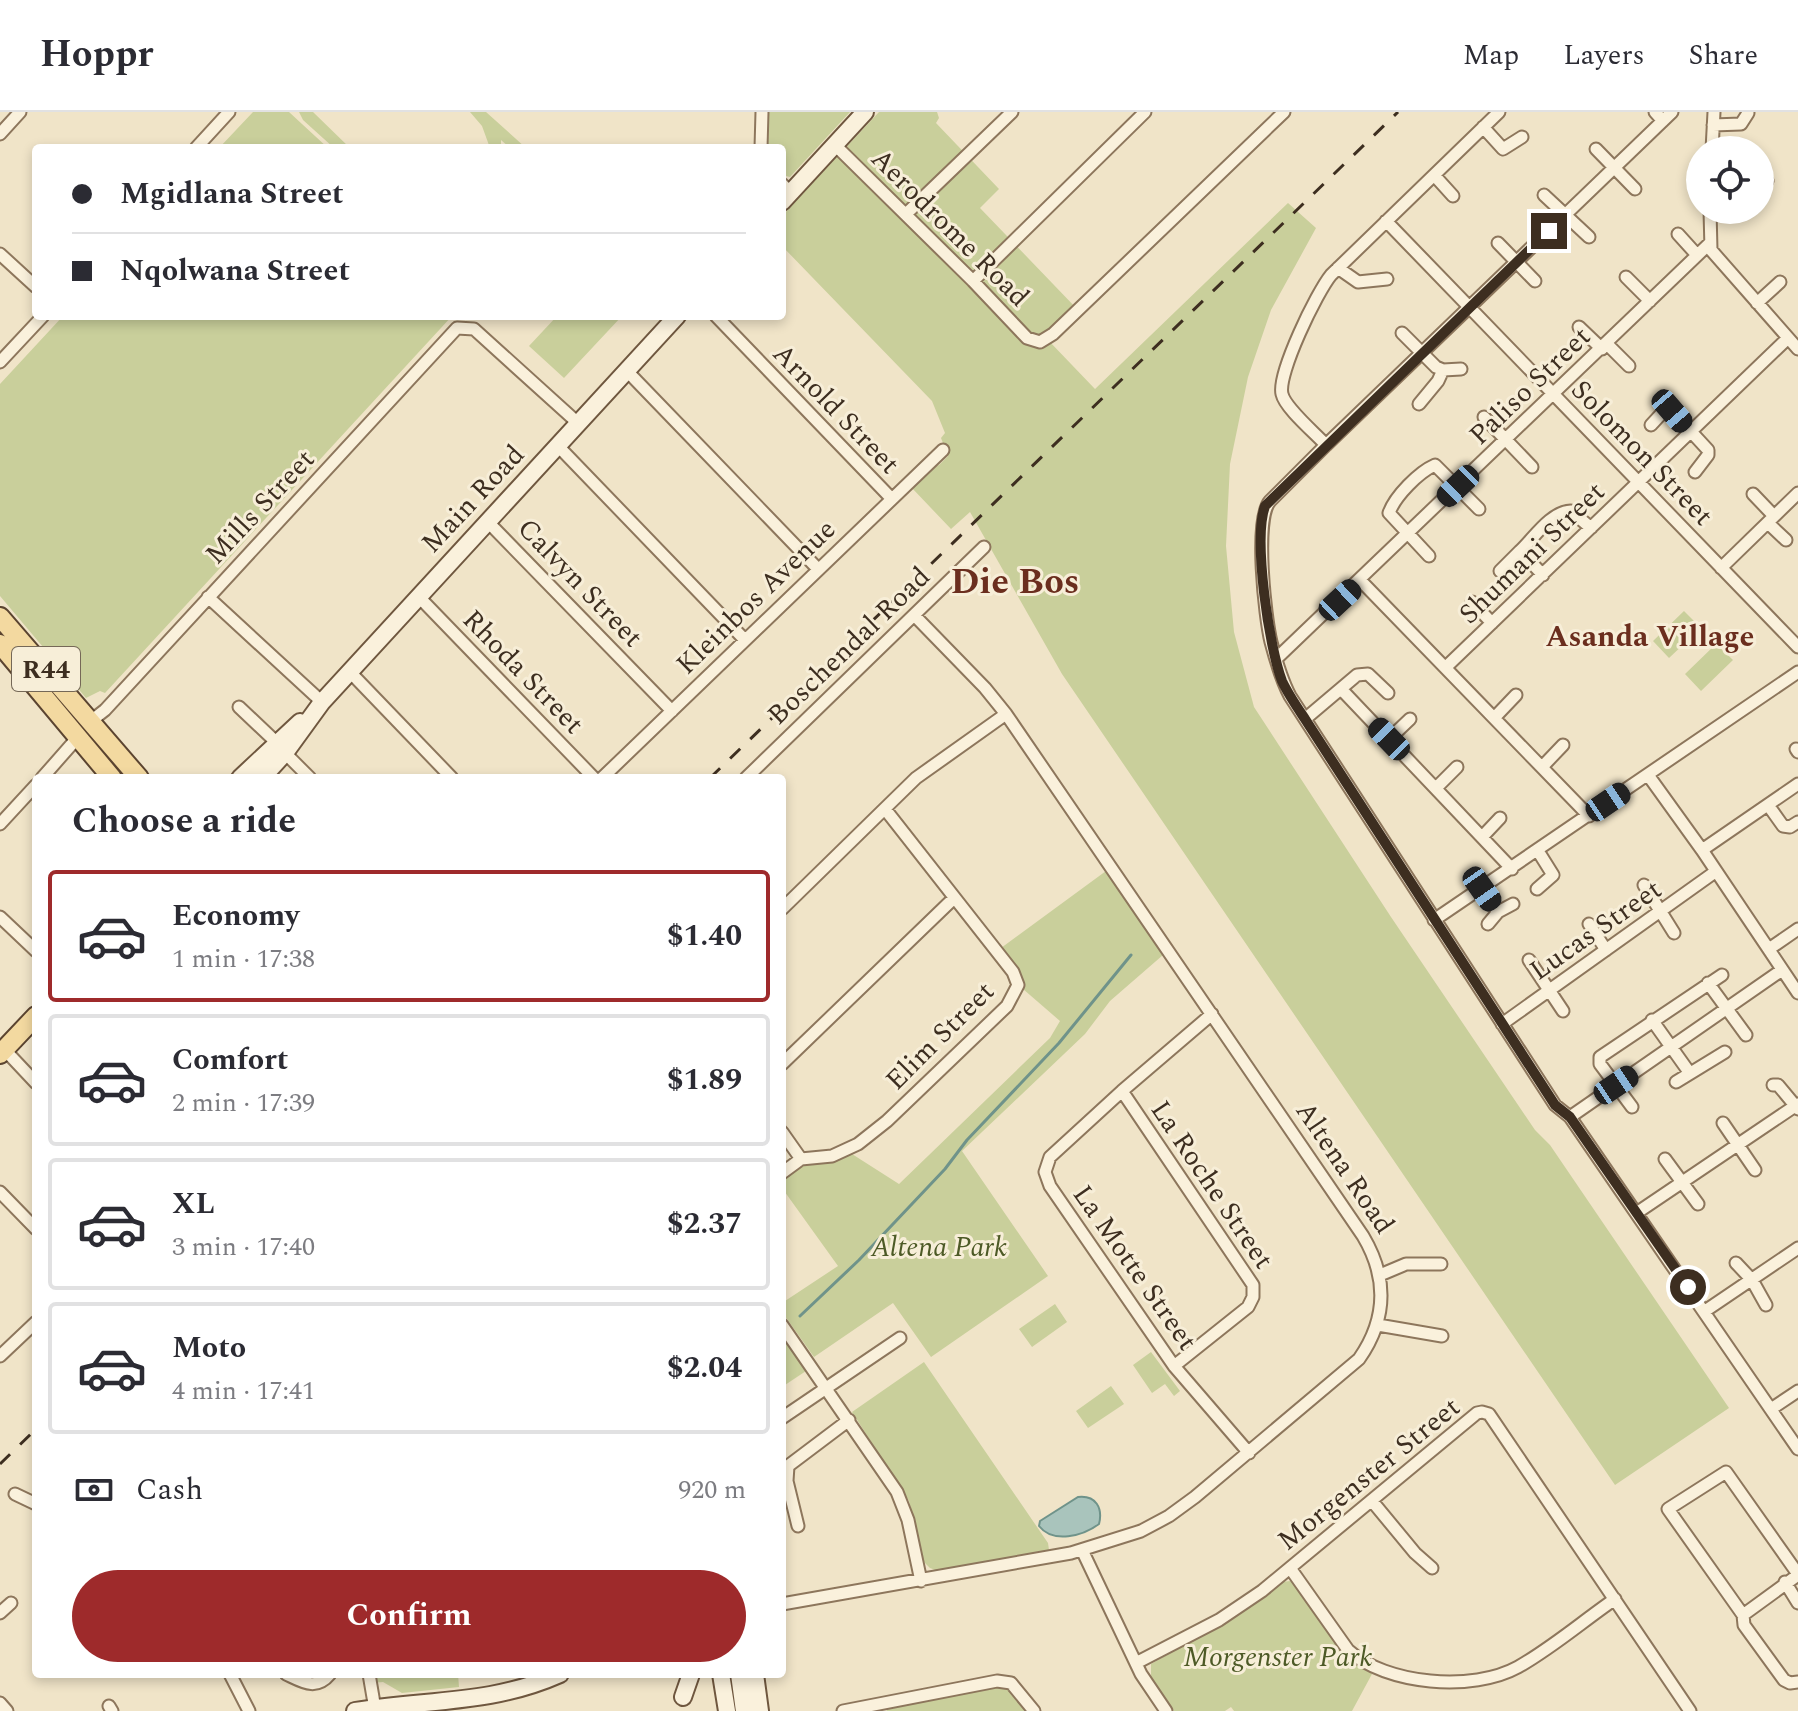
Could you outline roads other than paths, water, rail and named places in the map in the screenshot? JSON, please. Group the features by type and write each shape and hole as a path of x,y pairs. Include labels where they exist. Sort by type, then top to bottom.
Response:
{"main road":[{"path":"786,192 865,112"},
{"name":"Main Road","path":"245,774 281,747 673,320"},
{"name":"R44","path":"0,617 85,728 110,774"},
{"name":"R44","path":"0,644 135,774"},
{"name":"Main Road","path":"264,774 281,747"},
{"path":"2,1051 32,1018"},
{"path":"355,1711 473,1705 549,1678"},
{"path":"683,1697 690,1678"},
{"path":"722,1678 727,1711"},
{"path":"740,1678 744,1711"},
{"path":"756,1678 760,1711"}],"street":[{"path":"0,134 20,112"},
{"path":"761,144 762,112"},
{"path":"906,214 1012,112"},
{"path":"973,281 1145,112"},
{"name":"Aerodrome Road","path":"835,145 1027,338 1034,341 1047,340 1284,112"},
{"path":"1326,445 1285,401 1281,387 1314,301 1338,268 1499,112"},
{"path":"1714,118 1741,124 1748,113"},
{"path":"200,144 228,114"},
{"path":"1663,115 1615,168 1270,501 1263,511 1262,570 1271,640 1282,681 1305,719 1555,1105 1570,1117 1638,1212 1798,1449"},
{"path":"1483,127 1503,149 1522,137"},
{"path":"1596,149 1635,189"},
{"path":"1434,175 1453,196"},
{"path":"1544,195 1589,237"},
{"name":"Solomon Street","path":"1386,221 1798,647"},
{"path":"1710,224 1709,244 1716,257 1798,349"},
{"path":"1678,234 1697,255"},
{"path":"1498,243 1535,281"},
{"name":"Paliso Street","path":"1276,659 1361,581 1709,244"},
{"path":"0,254 32,283"},
{"path":"1338,268 1358,282 1387,279"},
{"path":"1626,277 1650,301"},
{"path":"1757,303 1780,282"},
{"path":"0,362 39,320"},
{"name":"Arnold Street","path":"720,320 891,498"},
{"name":"Mills Street","path":"45,774 452,332 463,327 474,329 579,424"},
{"path":"1579,327 1629,366"},
{"path":"1402,333 1436,367 1443,370 1461,369"},
{"name":"Shumani Street","path":"1446,667 1788,338"},
{"path":"1419,404 1443,370"},
{"path":"627,371 818,569"},
{"path":"1651,425 1663,412 1670,410 1707,448 1709,453 1695,472"},
{"path":"1484,417 1532,467"},
{"path":"558,446 744,639"},
{"name":"Kleinbos Avenue","path":"606,774 943,450"},
{"path":"1429,556 1388,510 1412,483 1435,465 1479,509"},
{"path":"1721,568 1798,493"},
{"path":"1753,494 1786,540"},
{"path":"1500,571 1562,512 1575,513 1591,528"},
{"name":"Calvyn Street","path":"488,522 672,711"},
{"name":"Boschendal Road","path":"750,774 984,547"},
{"path":"1520,551 1543,575"},
{"path":"1361,581 1589,816"},
{"path":"208,597 322,702"},
{"name":"Rhoda Street","path":"419,597 590,774"},
{"path":"1472,602 1492,623"},
{"name":"Altena Road","path":"786,1603 1082,1550 1131,1535 1160,1522 1249,1453 1359,1359 1371,1342 1382,1305 1380,1275 1363,1236 1006,714 914,615"},
{"path":"350,672 448,774"},
{"path":"1434,920 1798,672"},
{"path":"1305,719 1357,675 1368,674 1388,693"},
{"path":"1341,689 1512,869"},
{"path":"1495,717 1516,695"},
{"path":"239,707 306,774"},
{"path":"786,905 930,767 1006,714"},
{"path":"1389,739 1410,719"},
{"path":"1542,767 1563,745"},
{"path":"1436,788 1457,767"},
{"path":"1648,775 1798,993"},
{"path":"1702,850 1798,784"},
{"path":"0,824 32,789"},
{"path":"1768,805 1783,826 1790,827 1798,822"},
{"name":"Elim Street","path":"786,1170 801,1159 832,1156 858,1144 887,1121 1012,999 1018,985 1013,972 885,809"},
{"path":"1483,836 1500,818"},
{"path":"1537,889 1553,875 1538,851"},
{"name":"Lucas Street","path":"1502,1024 1715,872"},
{"path":"1644,885 1674,933"},
{"path":"1482,889 1498,912"},
{"path":"786,1060 953,899"},
{"path":"1488,924 1498,912 1513,904"},
{"path":"0,917 32,947"},
{"path":"1589,924 1606,950"},
{"path":"1769,949 1798,929"},
{"path":"1529,960 1563,1011"},
{"path":"1570,1117 1782,970"},
{"path":"1632,1107 1600,1064 1600,1057 1722,975"},
{"path":"1708,983 1746,1035"},
{"name":"La Motte Street","path":"1212,1014 1050,1157 1046,1177 1174,1366 1249,1453"},
{"path":"1652,1020 1689,1072"},
{"path":"2,1051 32,1079"},
{"path":"1676,1082 1725,1052"},
{"path":"1638,1212 1797,1107 1778,1085 1773,1085"},
{"name":"La Roche Street","path":"1122,1091 1254,1288 1248,1307 1174,1366"},
{"path":"1723,1123 1755,1170"},
{"path":"786,1138 801,1159"},
{"path":"1665,1159 1698,1204"},
{"path":"0,1192 32,1225"},
{"path":"1705,1311 1797,1251"},
{"path":"1736,1263 1752,1280 1766,1305"},
{"path":"1380,1275 1406,1264 1441,1264"},
{"path":"3,1348 32,1325"},
{"path":"1378,1325 1442,1336"},
{"path":"786,1331 901,1499 921,1581"},
{"path":"786,1415 900,1338"},
{"path":"1771,1409 1798,1391"},
{"name":"Morgenster Street","path":"1136,1663 1219,1620 1262,1591 1477,1413 1485,1412 1690,1711"},
{"path":"798,1526 787,1481 788,1466 849,1420"},
{"path":"1743,1615 1798,1574 1726,1472 1668,1509 1743,1615 1744,1625 1784,1680 1798,1682"},
{"path":"15,1494 32,1502"},
{"path":"1372,1501 1415,1553 1432,1568"},
{"path":"1082,1550 1136,1663 1166,1711"},
{"path":"1290,1568 1356,1658 1379,1669 1422,1680 1475,1680 1498,1675 1519,1666 1615,1599"},
{"path":"1785,1582 1798,1603"},
{"path":"0,1613 11,1603"},
{"path":"232,1678 249,1711"},
{"path":"297,1678 315,1685 325,1678"},
{"path":"370,1678 375,1709"},
{"path":"843,1711 997,1681 1011,1683 1034,1711"},
{"path":"0,1703 7,1711"}],"water":[{"path":"1078,1497 1094,1500 1099,1508 1099,1524 1085,1532 1068,1536 1052,1535 1039,1526 1040,1521"}],"waterway":[{"path":"800,1316 859,1260 945,1169 967,1140 1059,1043 1131,955"}],"railway":[{"path":"714,774 1398,112"},
{"path":"0,1464 32,1433"}],"district":[{"name":"Die Bos","path":"1015,580"},
{"name":"Asanda Village","path":"1650,636"}],"park label":[{"name":"Altena Park","path":"939,1246"},
{"name":"Morgenster Park","path":"1278,1656"}]}
